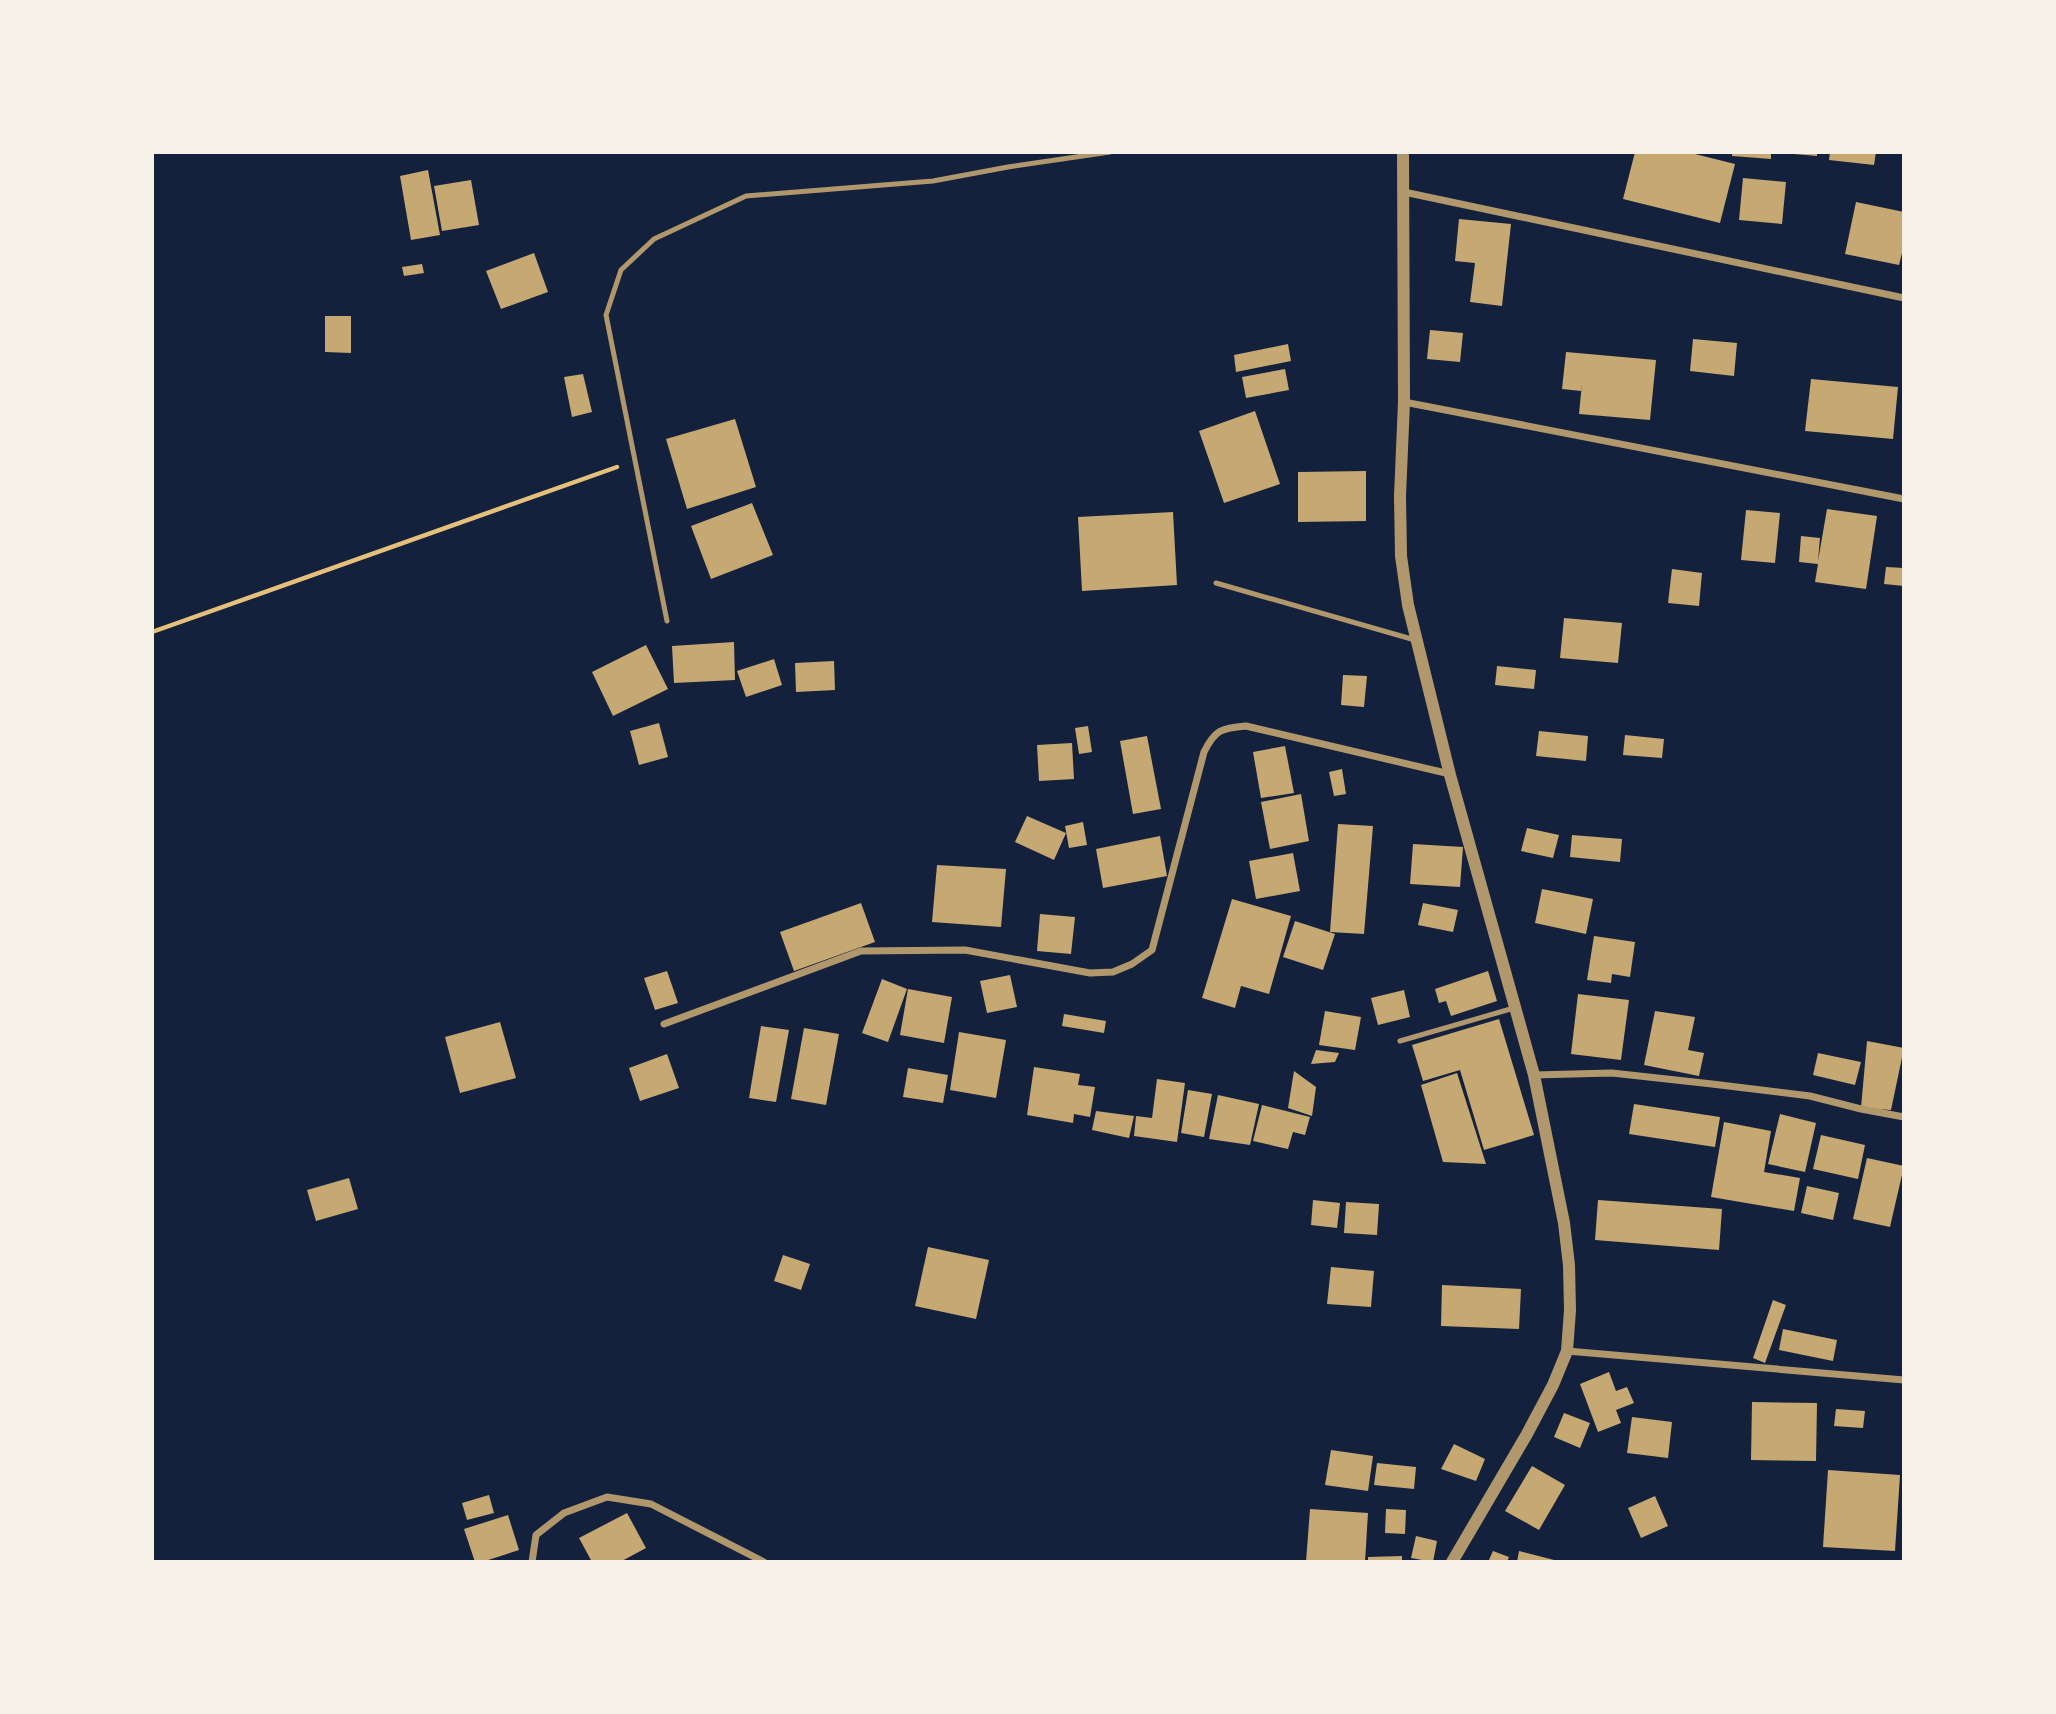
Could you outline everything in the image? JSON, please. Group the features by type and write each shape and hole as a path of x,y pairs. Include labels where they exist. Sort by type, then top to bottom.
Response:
{"street":[{"path":"1403,152 1404,402 1400,496 1401,556 1415,640 1534,1075 1564,1223 1570,1310 1567,1351 1553,1385 1452,1562"},
{"path":"1404,192 1904,298"},
{"path":"1404,402 1904,499"},
{"path":"664,1024 861,951 965,950 1090,973 1113,972 1132,964 1152,950 1204,752 1212,736 1230,727 1246,726 1450,775"},
{"path":"1534,1075 1612,1073 1712,1084 1810,1096 1904,1117"},
{"path":"1567,1351 1904,1380"},
{"path":"532,1562 536,1535 564,1513 607,1497 651,1504 764,1562"}],"lane":[{"path":"667,621 606,315 621,270 654,239 746,195 933,181 1110,152"},
{"path":"1216,583 1415,640"},
{"path":"1400,1041 1517,1007"}],"path":[{"path":"152,632 637,460"}],"building":[{"path":"1635,152 1687,152 1735,164 1720,223 1623,199"},
{"path":"1732,152 1771,152 1771,159 1732,156"},
{"path":"1817,152 1817,156 1794,154"},
{"path":"1830,152 1876,152 1874,165 1829,160"},
{"path":"428,170 440,235 411,240 400,176"},
{"path":"1743,178 1786,182 1782,224 1739,220"},
{"path":"471,180 479,225 442,231 434,186"},
{"path":"1856,202 1904,212 1904,245 1899,265 1845,254"},
{"path":"1459,219 1511,224 1502,306 1470,302 1475,263 1455,261"},
{"path":"534,253 548,292 501,309 486,271"},
{"path":"422,264 424,273 404,276 402,267"},
{"path":"325,316 351,316 351,353 325,352"},
{"path":"1430,330 1463,333 1460,362 1427,359"},
{"path":"1693,339 1737,343 1734,376 1690,371"},
{"path":"1288,344 1291,361 1236,372 1234,355"},
{"path":"1566,352 1656,360 1650,420 1579,414 1582,383 1581,391 1562,389"},
{"path":"1285,369 1289,390 1246,398 1242,377"},
{"path":"583,374 592,412 572,417 564,377"},
{"path":"1811,379 1898,387 1893,439 1805,431"},
{"path":"1255,411 1280,484 1224,503 1199,431"},
{"path":"735,419 756,487 687,509 666,439"},
{"path":"1366,471 1366,521 1298,522 1298,472"},
{"path":"752,503 773,555 711,579 691,526"},
{"path":"1827,509 1877,516 1866,589 1815,582 1818,564 1799,562 1801,536 1820,538 1818,561"},
{"path":"1746,510 1780,513 1775,563 1741,560"},
{"path":"1173,512 1177,585 1082,591 1078,517"},
{"path":"1886,567 1904,568 1904,586 1884,584"},
{"path":"1672,569 1702,573 1699,606 1668,603"},
{"path":"1564,618 1622,623 1618,663 1560,658"},
{"path":"734,642 735,680 674,683 672,646"},
{"path":"646,645 668,689 613,716 592,672"},
{"path":"774,659 782,685 746,697 737,671"},
{"path":"834,661 835,690 796,692 795,663"},
{"path":"1497,666 1536,670 1534,689 1495,685"},
{"path":"1343,675 1367,676 1364,707 1341,705"},
{"path":"659,723 668,757 639,765 630,731"},
{"path":"1088,726 1092,752 1079,754 1075,728"},
{"path":"1539,731 1588,736 1586,761 1536,756"},
{"path":"1625,735 1664,739 1662,758 1623,755"},
{"path":"1147,736 1161,809 1133,814 1120,741"},
{"path":"1072,743 1074,779 1039,781 1037,745"},
{"path":"1285,746 1294,793 1261,798 1253,752"},
{"path":"1342,769 1346,794 1334,796 1329,772"},
{"path":"1301,794 1309,841 1270,849 1261,802"},
{"path":"1027,816 1066,833 1054,860 1015,842"},
{"path":"1083,822 1087,845 1069,848 1065,826"},
{"path":"1338,824 1373,826 1364,934 1330,932"},
{"path":"1527,828 1559,835 1553,858 1521,851"},
{"path":"1572,835 1622,839 1620,862 1570,857"},
{"path":"1160,836 1167,876 1103,888 1096,849"},
{"path":"1413,844 1463,847 1460,887 1410,884"},
{"path":"1293,853 1300,891 1256,899 1249,861"},
{"path":"937,865 1006,869 1001,927 932,922"},
{"path":"1542,889 1593,899 1586,934 1535,923"},
{"path":"1232,899 1291,916 1269,994 1241,986 1235,1008 1202,998"},
{"path":"861,903 875,942 794,971 780,932"},
{"path":"1423,903 1458,910 1453,932 1418,925"},
{"path":"1040,914 1075,917 1071,954 1037,951"},
{"path":"1295,921 1335,934 1323,970 1283,957"},
{"path":"1594,936 1635,942 1630,977 1612,974 1611,983 1587,980"},
{"path":"667,971 678,1003 655,1010 644,978"},
{"path":"1488,971 1497,1001 1451,1016 1446,1001 1439,1003 1435,989"},
{"path":"1010,975 1017,1007 987,1013 980,981"},
{"path":"882,979 907,989 888,1042 862,1033"},
{"path":"908,989 952,997 944,1043 900,1035"},
{"path":"1404,990 1410,1017 1378,1025 1371,998"},
{"path":"1578,994 1629,1000 1621,1060 1571,1054"},
{"path":"1325,1011 1361,1017 1355,1050 1319,1045"},
{"path":"1655,1011 1695,1017 1688,1050 1704,1053 1699,1076 1644,1065"},
{"path":"1064,1014 1106,1021 1104,1033 1062,1026"},
{"path":"1499,1019 1534,1135 1484,1150 1460,1070 1423,1081 1412,1045"},
{"path":"500,1022 516,1078 460,1093 445,1037"},
{"path":"761,1026 789,1030 776,1102 749,1098"},
{"path":"804,1028 839,1034 826,1105 791,1099"},
{"path":"959,1032 1006,1040 996,1098 950,1090"},
{"path":"1867,1041 1904,1048 1891,1110 1861,1108"},
{"path":"1316,1050 1339,1053 1335,1062 1311,1064"},
{"path":"1818,1053 1861,1062 1855,1085 1813,1075"},
{"path":"667,1054 679,1088 640,1101 629,1068"},
{"path":"1034,1067 1080,1074 1078,1085 1095,1087 1090,1117 1074,1114 1073,1123 1027,1115"},
{"path":"908,1068 948,1075 943,1103 903,1097"},
{"path":"1294,1071 1316,1087 1312,1116 1288,1108"},
{"path":"1457,1073 1486,1164 1443,1162 1421,1085"},
{"path":"1157,1079 1185,1083 1177,1142 1134,1136 1136,1116 1152,1118"},
{"path":"1188,1090 1212,1094 1204,1137 1181,1133"},
{"path":"1218,1095 1259,1104 1250,1145 1209,1139"},
{"path":"1634,1104 1720,1117 1715,1147 1629,1134"},
{"path":"1262,1105 1310,1117 1305,1135 1293,1132 1288,1149 1253,1141"},
{"path":"1096,1111 1134,1116 1129,1138 1092,1130"},
{"path":"1780,1114 1816,1123 1805,1172 1768,1164"},
{"path":"1724,1122 1771,1131 1764,1172 1800,1178 1794,1211 1711,1197"},
{"path":"1821,1135 1865,1145 1858,1179 1813,1169"},
{"path":"1867,1158 1904,1166 1890,1227 1853,1219"},
{"path":"349,1178 358,1209 316,1221 307,1190"},
{"path":"1807,1186 1839,1193 1833,1220 1801,1213"},
{"path":"1313,1200 1340,1203 1337,1228 1311,1225"},
{"path":"1598,1200 1722,1209 1719,1250 1595,1240"},
{"path":"1346,1202 1379,1204 1377,1235 1344,1233"},
{"path":"928,1247 989,1260 976,1319 915,1306"},
{"path":"783,1255 810,1264 801,1290 774,1281"},
{"path":"1331,1267 1374,1271 1371,1307 1327,1304"},
{"path":"1442,1285 1521,1289 1519,1329 1441,1326"},
{"path":"1773,1300 1786,1305 1765,1363 1753,1358"},
{"path":"1783,1329 1837,1340 1833,1361 1779,1350"},
{"path":"1609,1372 1616,1391 1627,1387 1634,1403 1616,1410 1621,1423 1598,1432 1580,1384"},
{"path":"1752,1402 1817,1403 1816,1461 1751,1460"},
{"path":"1836,1409 1865,1411 1863,1428 1834,1426"},
{"path":"1564,1413 1590,1423 1580,1448 1554,1437"},
{"path":"1632,1417 1672,1422 1668,1458 1627,1453"},
{"path":"1454,1444 1485,1459 1476,1481 1441,1469"},
{"path":"1331,1450 1373,1456 1368,1491 1325,1485"},
{"path":"1377,1463 1416,1467 1414,1489 1374,1485"},
{"path":"1532,1466 1565,1485 1539,1530 1505,1511"},
{"path":"1828,1470 1900,1475 1895,1551 1823,1547"},
{"path":"489,1495 494,1513 467,1520 462,1503"},
{"path":"1655,1496 1668,1526 1641,1538 1628,1508"},
{"path":"1310,1509 1368,1513 1365,1562 1306,1562"},
{"path":"1386,1509 1406,1510 1405,1534 1385,1533"},
{"path":"627,1513 646,1548 620,1562 592,1562 579,1538"},
{"path":"508,1515 519,1550 475,1562 464,1529"},
{"path":"1416,1536 1437,1541 1433,1562 1411,1558"},
{"path":"1493,1551 1509,1557 1507,1562 1488,1562"},
{"path":"1519,1551 1558,1561 1558,1562 1517,1562"},
{"path":"1402,1556 1402,1562 1368,1562 1368,1557"}]}
